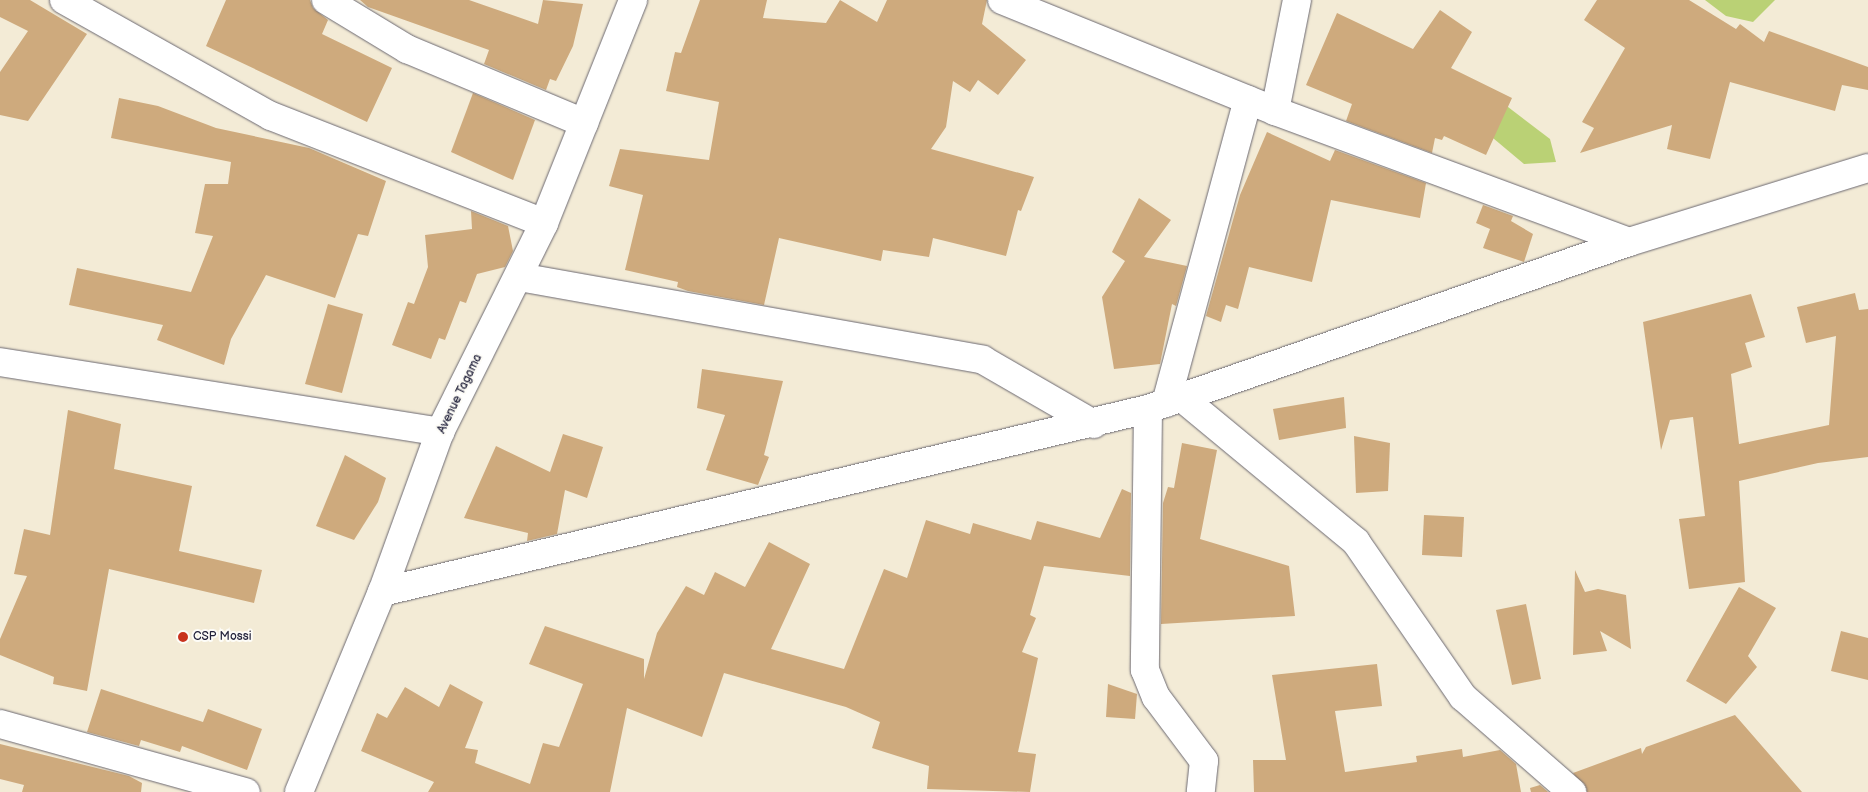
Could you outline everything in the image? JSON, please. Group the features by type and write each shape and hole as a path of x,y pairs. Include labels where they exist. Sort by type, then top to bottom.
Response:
{"street":[{"path":"64,0 271,116 544,223"},
{"path":"326,0 407,49 584,123"},
{"name":"Avenue Tagama","path":"299,792 382,592 440,432 519,277 544,223 633,0"},
{"path":"1002,0 1275,111 1629,242"},
{"path":"1275,111 1297,0"},
{"path":"1201,792 1204,761 1156,697 1145,670 1165,403 1248,100"},
{"path":"382,592 1094,424 1165,403 1629,242 1868,168"},
{"path":"519,277 983,360 1094,424"},
{"path":"0,362 440,432"},
{"path":"1165,403 1356,542 1464,697 1572,792"},
{"path":"0,724 246,792"}],"green space":[{"path":"1705,0 1775,0 1753,22 1726,16"},
{"path":"1495,97 1550,139 1556,162 1524,164 1481,128"}],"building":[{"path":"0,0 30,0 87,34 28,121 0,115 0,72 28,31 0,17"},
{"path":"226,0 310,0 313,8 328,20 322,34 392,68 367,122 206,46"},
{"path":"360,0 469,0 538,24 543,0 583,4 573,46 556,81 550,79 546,90 484,64 489,50 368,7"},
{"path":"700,0 767,0 763,18 826,23 840,0 877,22 887,0 987,0 982,24 1026,60 998,95 978,80 970,92 953,81 946,127 931,149 1034,177 1021,211 1018,210 1006,256 933,238 929,257 883,250 881,261 779,238 764,305 688,291 677,287 678,282 625,270 643,195 609,186 620,149 709,160 719,102 666,91 675,52 681,53"},
{"path":"1597,0 1689,0 1736,29 1740,24 1764,42 1769,31 1868,67 1868,90 1842,85 1835,111 1730,82 1710,159 1667,149 1672,125 1580,153 1594,128 1582,122 1625,48 1584,20"},
{"path":"1440,10 1472,32 1451,68 1512,98 1486,155 1444,136 1442,140 1435,138 1432,153 1346,121 1352,104 1306,85 1337,13 1413,49"},
{"path":"473,93 535,120 513,180 451,152"},
{"path":"119,98 158,106 216,128 309,148 386,181 368,236 358,234 335,298 266,275 231,339 224,365 157,340 163,325 69,305 77,268 191,292 213,236 195,233 205,184 228,184 231,162 111,138"},
{"path":"1267,132 1330,161 1335,150 1426,183 1420,218 1331,200 1312,282 1249,267 1238,309 1226,305 1221,322 1206,316 1240,195"},
{"path":"1139,198 1171,220 1144,257 1187,266 1176,306 1172,304 1160,364 1114,369 1102,297 1125,261 1112,252"},
{"path":"1483,205 1513,216 1511,221 1533,234 1524,262 1483,248 1490,229 1476,223"},
{"path":"471,211 508,226 513,251 505,267 477,274 466,303 460,301 445,340 439,338 431,359 392,345 408,302 414,304 428,267 425,235 472,229"},
{"path":"1855,293 1859,310 1868,309 1868,457 1818,463 1739,481 1745,582 1689,589 1679,519 1705,516 1693,417 1670,420 1661,450 1643,322 1751,294 1765,337 1745,343 1752,367 1731,374 1739,444 1829,425 1836,336 1806,343 1797,307"},
{"path":"328,304 363,314 342,393 305,384"},
{"path":"702,369 783,381 764,455 769,457 758,485 706,470 725,415 697,408"},
{"path":"1344,397 1346,428 1279,440 1273,409"},
{"path":"68,410 121,424 114,469 192,486 179,551 262,570 254,603 109,569 87,691 53,684 54,677 0,655 0,639 27,576 14,574 24,529 50,535"},
{"path":"563,434 603,447 587,498 565,490 557,534 527,541 528,533 464,518 496,446 550,472"},
{"path":"1354,436 1390,443 1388,491 1356,493"},
{"path":"1182,443 1217,450 1200,539 1289,566 1295,616 1161,624 1163,503 1168,487 1174,488"},
{"path":"345,455 386,478 378,502 354,540 316,526"},
{"path":"1122,489 1131,493 1130,576 1044,566 1030,615 1036,618 1022,652 1038,658 1018,752 1036,754 1030,792 927,789 929,766 872,748 880,722 846,707 724,673 702,737 627,708 610,792 428,792 434,782 361,751 377,713 387,718 405,687 439,707 450,684 483,702 465,748 478,750 475,763 530,784 543,743 559,747 583,684 529,664 545,626 644,659 644,679 657,633 686,586 704,595 715,572 745,587 769,542 810,564 771,649 844,669 884,569 907,578 926,520 970,534 973,523 1031,540 1037,521 1100,538"},
{"path":"1424,515 1464,517 1462,557 1422,555"},
{"path":"1575,570 1585,592 1598,589 1626,595 1631,649 1600,631 1607,651 1573,655"},
{"path":"1739,587 1776,608 1748,656 1757,667 1726,704 1686,681"},
{"path":"1526,604 1541,679 1512,685 1496,610"},
{"path":"1841,631 1868,638 1868,680 1831,671"},
{"path":"1377,664 1382,706 1335,711 1345,772 1417,762 1416,756 1462,749 1463,757 1500,750 1516,764 1521,792 1254,792 1253,760 1286,760 1272,675"},
{"path":"1108,684 1137,694 1135,719 1106,717"},
{"path":"101,689 203,722 208,709 262,729 247,770 182,746 180,752 141,740 139,746 87,732"},
{"path":"1735,715 1802,792 1587,792 1573,773 1641,748 1642,754 1646,747"},
{"path":"0,744 129,776 142,783 141,792 22,792 24,785 0,779"},
{"path":"1540,785 1548,792 1531,792 1530,788"}],"place":[{"name":"CSP Mossi","path":"183,637"}]}
